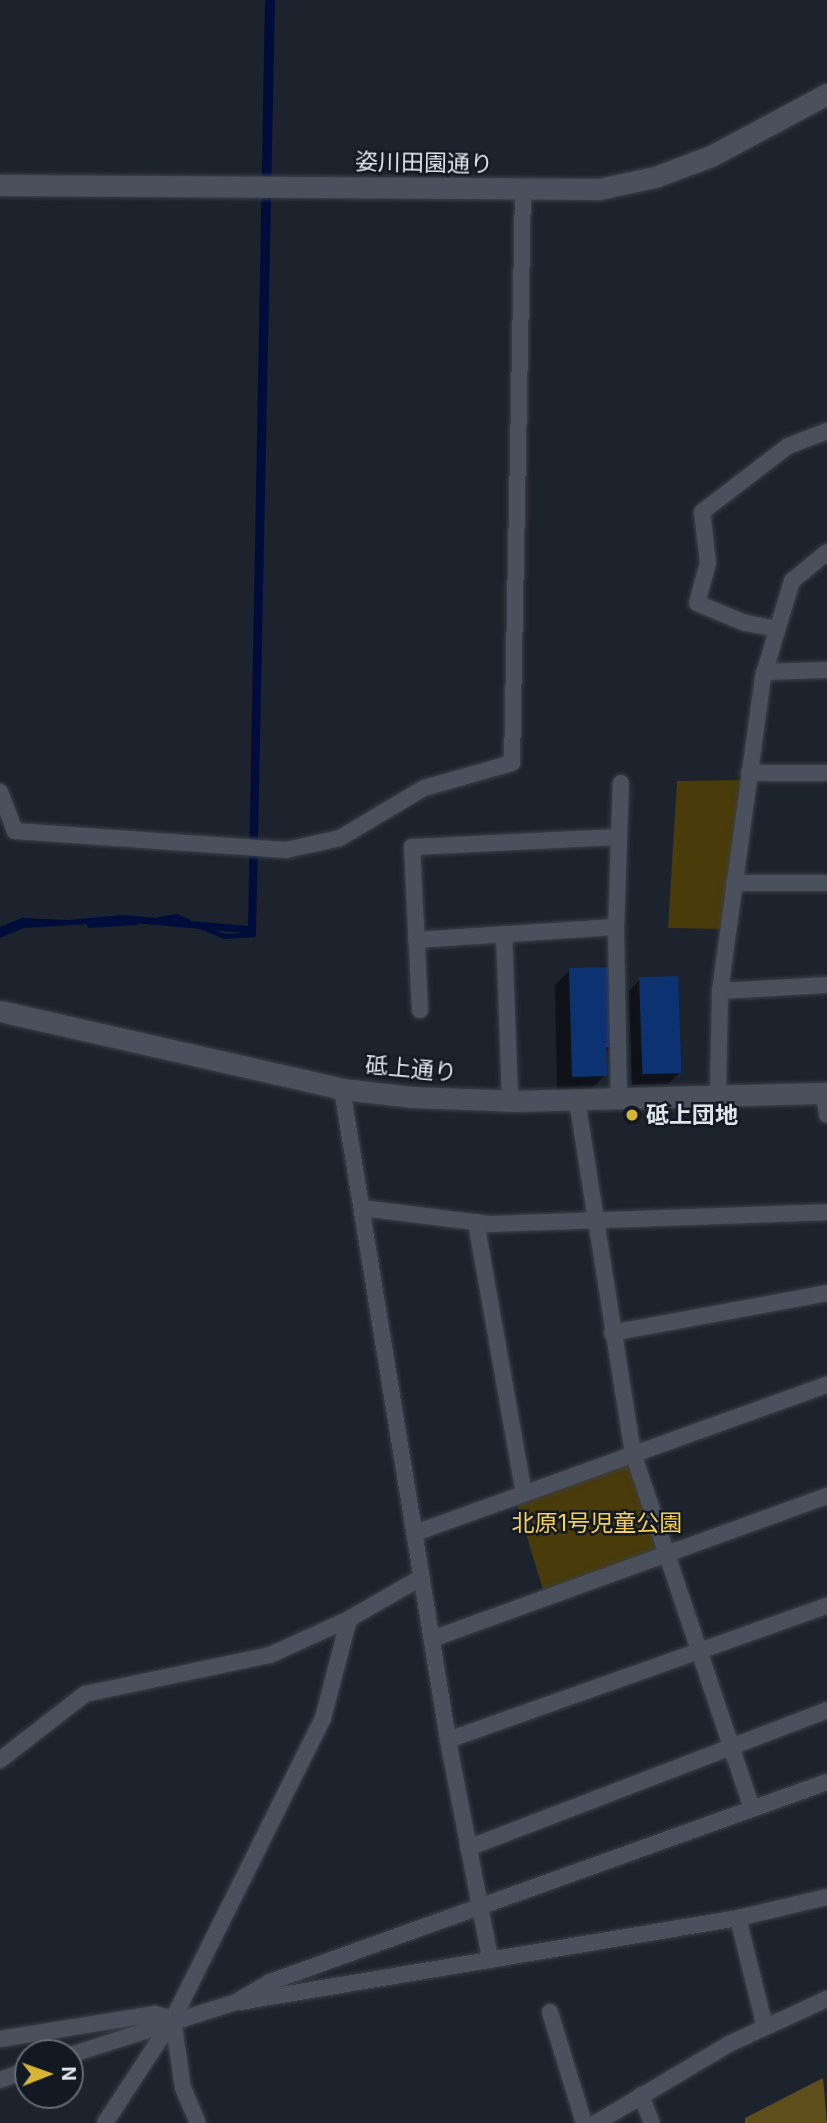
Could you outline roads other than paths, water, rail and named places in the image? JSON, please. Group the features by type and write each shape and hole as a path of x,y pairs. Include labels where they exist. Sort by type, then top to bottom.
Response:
{"street":[{"name":"姿川田園通り","path":"0,184 523,191 598,189 655,177 711,156 827,94"},
{"path":"0,792 15,831 286,850 340,838 424,788 512,763 523,191"},
{"path":"777,629 745,623 697,603 708,563 702,512 788,446 827,431"},
{"path":"718,1096 720,991 764,672 792,581 827,552"},
{"path":"764,672 827,670"},
{"path":"749,773 827,773"},
{"path":"619,1099 616,927 621,783"},
{"path":"420,1010 412,848 619,837"},
{"path":"734,883 827,883"},
{"path":"416,940 616,927"},
{"path":"504,934 510,1101"},
{"path":"720,991 827,985"},
{"name":"砥上通り","path":"0,1011 342,1089 510,1101 826,1093"},
{"path":"342,1089 449,1740 478,1907 490,1958"},
{"path":"826,1093 827,1115"},
{"path":"577,1100 632,1453 664,1556 752,1809"},
{"path":"362,1208 476,1222 594,1221 827,1212"},
{"path":"476,1222 524,1493"},
{"path":"612,1333 827,1293"},
{"path":"415,1534 632,1453 827,1385"},
{"path":"432,1639 827,1496"},
{"path":"0,1760 85,1693 270,1655 349,1619 422,1577"},
{"path":"449,1740 827,1606"},
{"path":"105,2123 173,2019 323,1718 349,1619"},
{"path":"468,1848 827,1710"},
{"path":"236,2003 270,1982 827,1782"},
{"path":"84,2050 173,2019 236,2003 737,1918 827,1897"},
{"path":"737,1918 765,2027"},
{"path":"596,2123 641,2095 765,2027 827,1998"},
{"path":"550,2012 584,2123"},
{"path":"0,2039 155,2014 173,2019"},
{"path":"173,2019 183,2088 198,2123"},
{"path":"641,2095 652,2123"}],"waterway":[{"path":"159,919 176,916 187,921"},
{"path":"89,925 135,922"},
{"path":"202,927 224,936 253,934 253,927"}],"place":[{"name":"砥上団地","path":"632,1115"}],"park label":[{"name":"北原1号児童公園","path":"597,1523"}]}
